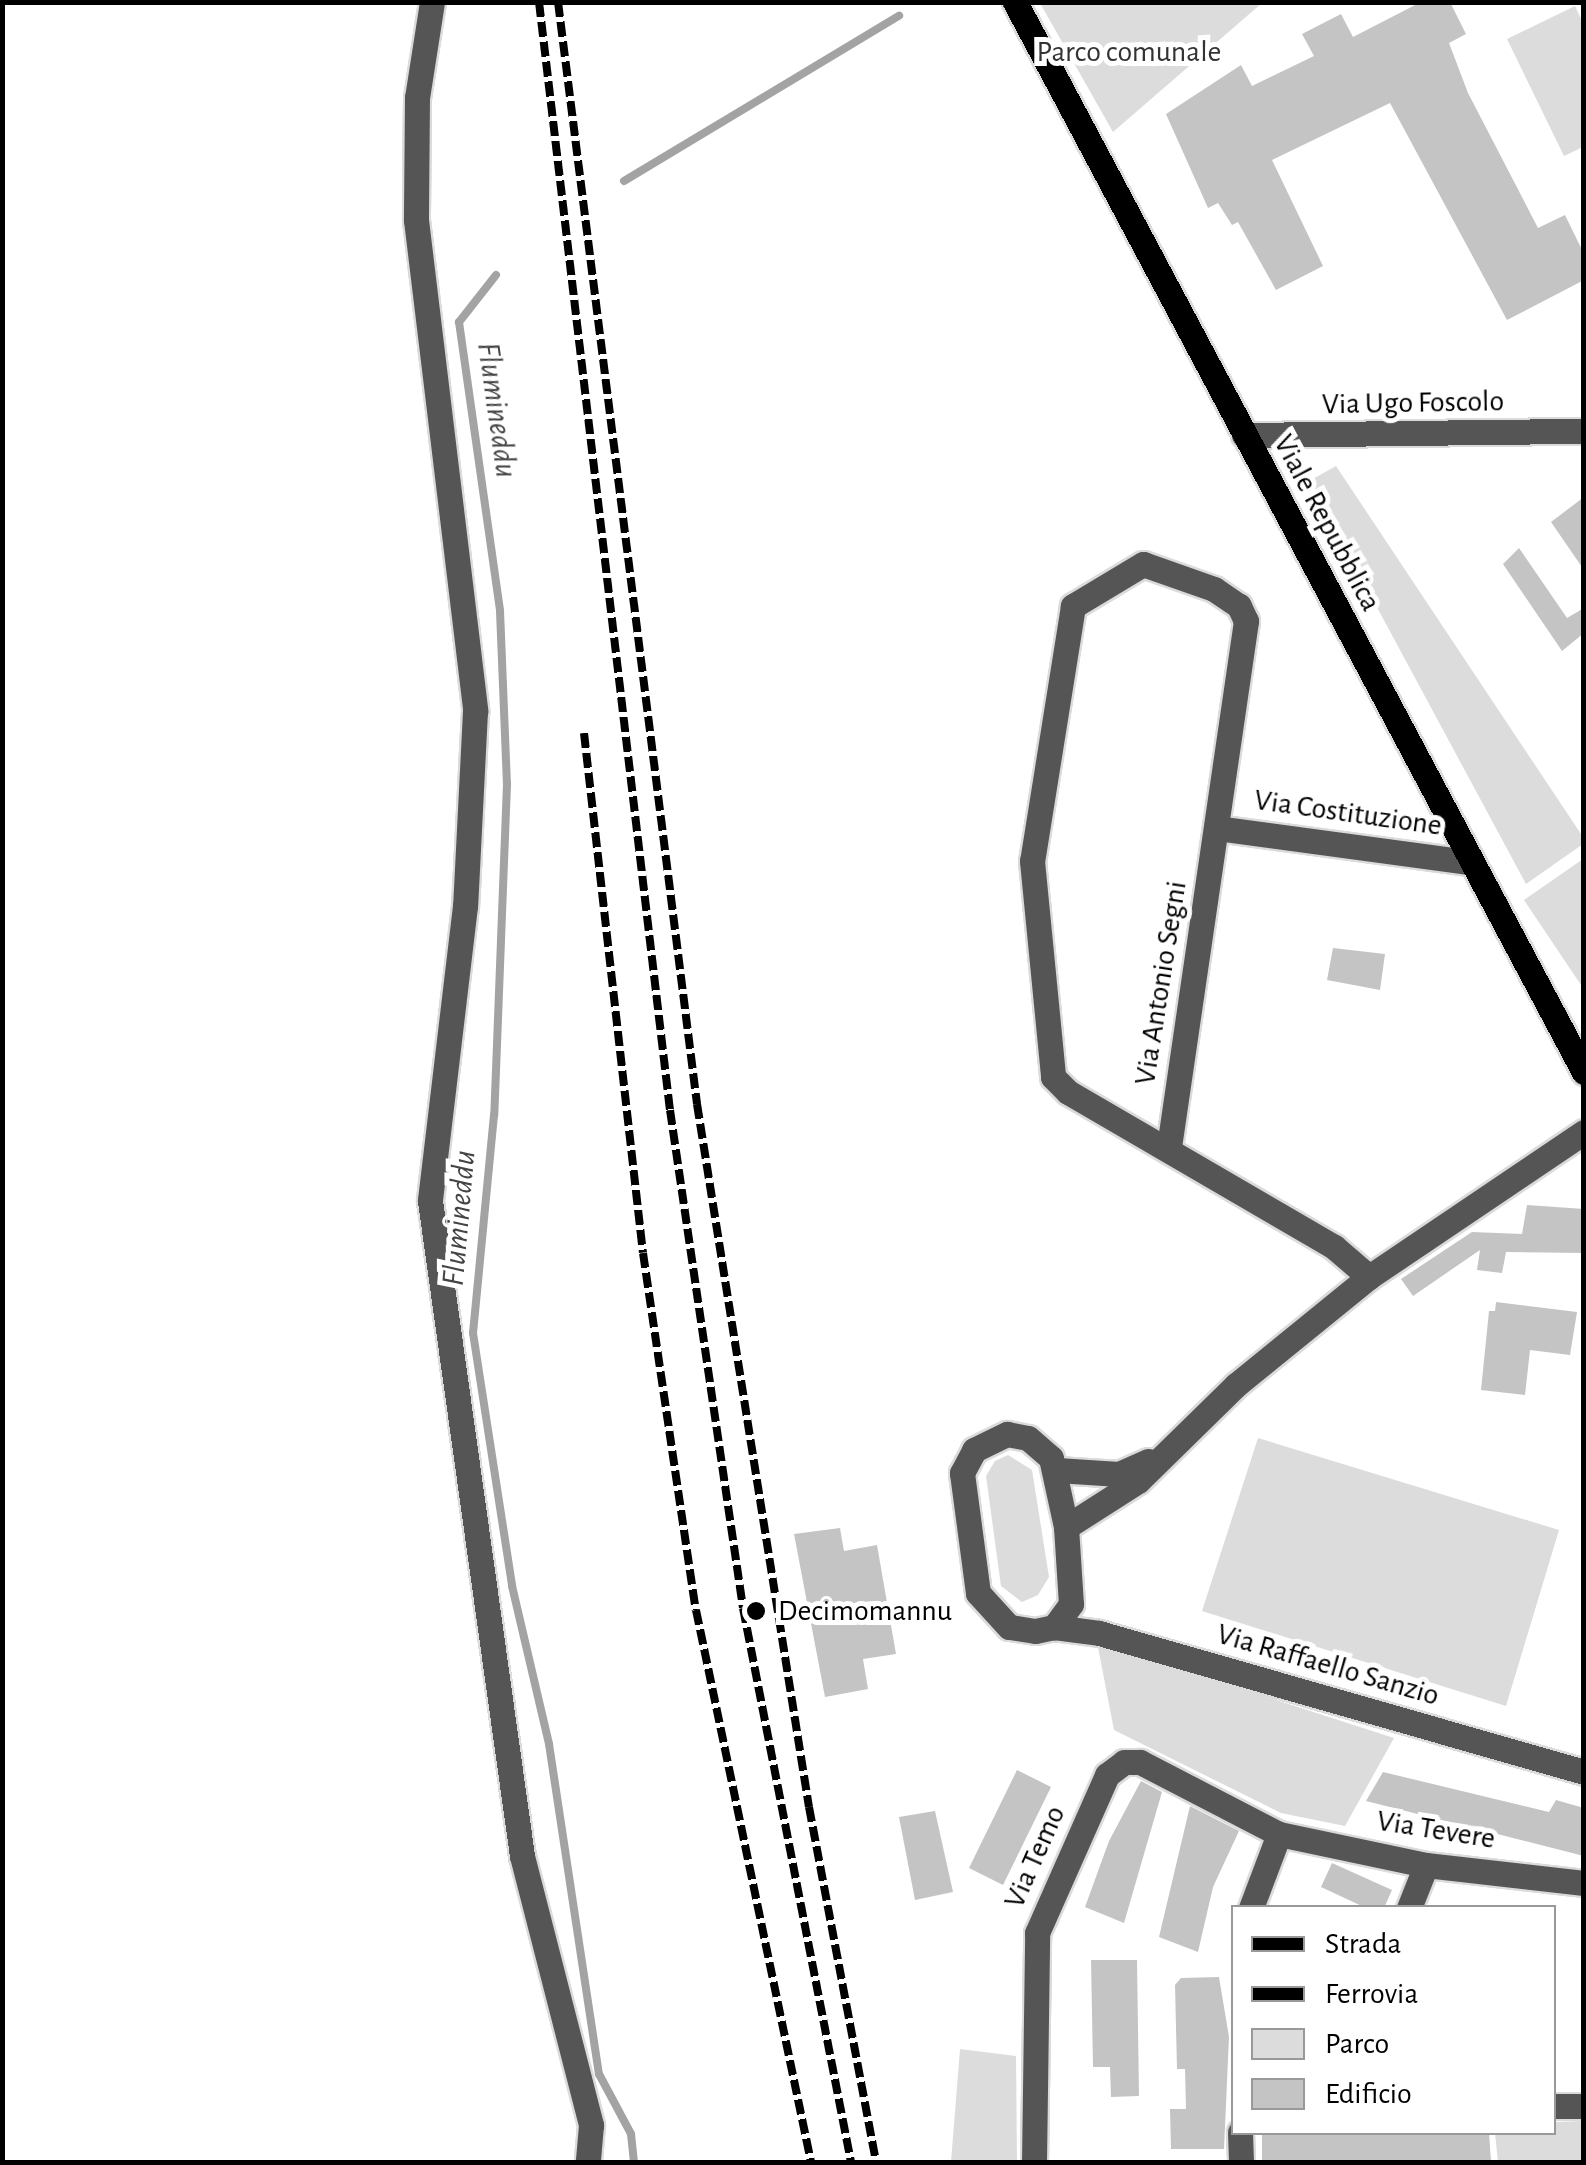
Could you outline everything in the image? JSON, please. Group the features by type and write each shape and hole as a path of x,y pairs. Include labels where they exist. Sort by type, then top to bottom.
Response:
{"main road":[{"name":"Viale Repubblica","path":"1015,2 1584,1072"}],"street":[{"path":"432,2 416,98 416,220 475,712 465,906 430,1201 522,1856 591,2126 588,2162"},
{"name":"Via Ugo Foscolo","path":"1244,435 1582,435"},
{"name":"Via Antonio Segni","path":"1143,564 1214,589 1240,606 1246,621 1217,828 1169,1148 1068,1092 1053,1076 1031,883 1073,606 1143,564"},
{"name":"Via Costituzione","path":"1217,828 1470,862"},
{"path":"1066,1527 1120,1494 1236,1385 1369,1277 1584,1132"},
{"path":"1169,1148 1334,1247 1369,1277"},
{"name":"Via Raffaello Sanzio","path":"1057,1470 1044,1448 1007,1434 974,1450 962,1473 978,1592 1009,1627 1054,1626 1099,1633 1584,1772"},
{"path":"1054,1626 1071,1604 1066,1527 1057,1470 1118,1474 1166,1454"},
{"name":"Via Temo","path":"1034,2162 1037,1933 1107,1775 1124,1762 1140,1762 1280,1834"},
{"path":"1253,1905 1280,1834"},
{"name":"Via Tevere","path":"1280,1834 1426,1865 1584,1883"},
{"path":"1409,1905 1426,1865"},
{"path":"1556,2106 1584,2106"},
{"path":"1240,2135 1241,2162"}],"green space":[{"name":"Parco comunale","path":"1040,3 1262,3 1113,132"},
{"path":"1575,6 1583,23 1583,147 1564,156 1507,39"},
{"path":"1336,466 1583,837 1583,844 1526,884 1309,481"},
{"path":"1583,859 1583,988 1524,900"},
{"path":"1258,1438 1559,1530 1506,1706 1202,1611"},
{"path":"1008,1455 1032,1470 1049,1577 1038,1595 1022,1602 1001,1586 986,1476 995,1461"},
{"path":"1097,1642 1394,1738 1345,1826 1281,1813 1114,1730"},
{"path":"960,2049 1016,2056 1017,2162 951,2162"},
{"path":"1583,2121 1583,2162 1498,2162 1495,2135 1556,2135 1556,2122"}],"building":[{"path":"1421,2 1450,2 1466,34 1449,43 1468,93 1538,228 1565,215 1584,254 1584,280 1507,320 1390,103 1272,160 1323,266 1276,290 1238,222 1232,225 1218,203 1208,208 1166,114 1241,65 1252,86 1314,56 1302,34 1341,14 1353,37"},
{"path":"1584,497 1584,570 1551,522"},
{"path":"1519,548 1567,618 1584,608 1584,633 1562,651 1503,564"},
{"path":"1333,948 1385,954 1380,990 1327,980"},
{"path":"1527,1205 1584,1209 1584,1253 1506,1252 1502,1273 1477,1270 1480,1250 1413,1296 1401,1279 1472,1232 1522,1234"},
{"path":"1496,1302 1577,1312 1570,1355 1530,1350 1525,1395 1481,1390 1489,1311 1495,1311"},
{"name":"Decimomannu","path":"840,1528 844,1551 877,1545 896,1654 863,1659 868,1689 825,1697 794,1534"},
{"path":"1017,1770 1051,1787 1003,1885 969,1868"},
{"path":"1383,1772 1549,1812 1556,1800 1584,1808 1584,1856 1366,1801"},
{"path":"1141,1781 1162,1792 1124,1923 1085,1907 1109,1841"},
{"path":"1190,1806 1239,1831 1213,1887 1198,1952 1159,1937"},
{"path":"935,1811 953,1892 915,1900 899,1817"},
{"path":"1332,1863 1392,1890 1385,1905 1360,1905 1321,1887"},
{"path":"1091,1960 1137,1960 1139,2096 1111,2097 1110,2067 1093,2067"},
{"path":"1219,1977 1229,2037 1224,2149 1171,2149 1170,2109 1186,2109 1185,2069 1177,2069 1175,1985 1181,1978"},
{"path":"1262,2135 1489,2135 1491,2162 1262,2162"}],"waterway":[{"name":"Flumineddu","path":"624,181 899,16"},
{"name":"Flumineddu","path":"496,275 459,322 500,611 507,784 494,1115 473,1333 512,1586 549,1744 599,2074 631,2134 634,2162"}],"railway":[{"path":"539,2 670,1110 743,1608 851,2162"},
{"path":"558,2 697,1104 809,1807 876,2162"},
{"path":"584,733 643,1253 696,1610 811,2162"}],"place":[{"name":"Decimomannu","path":"756,1611"}]}
